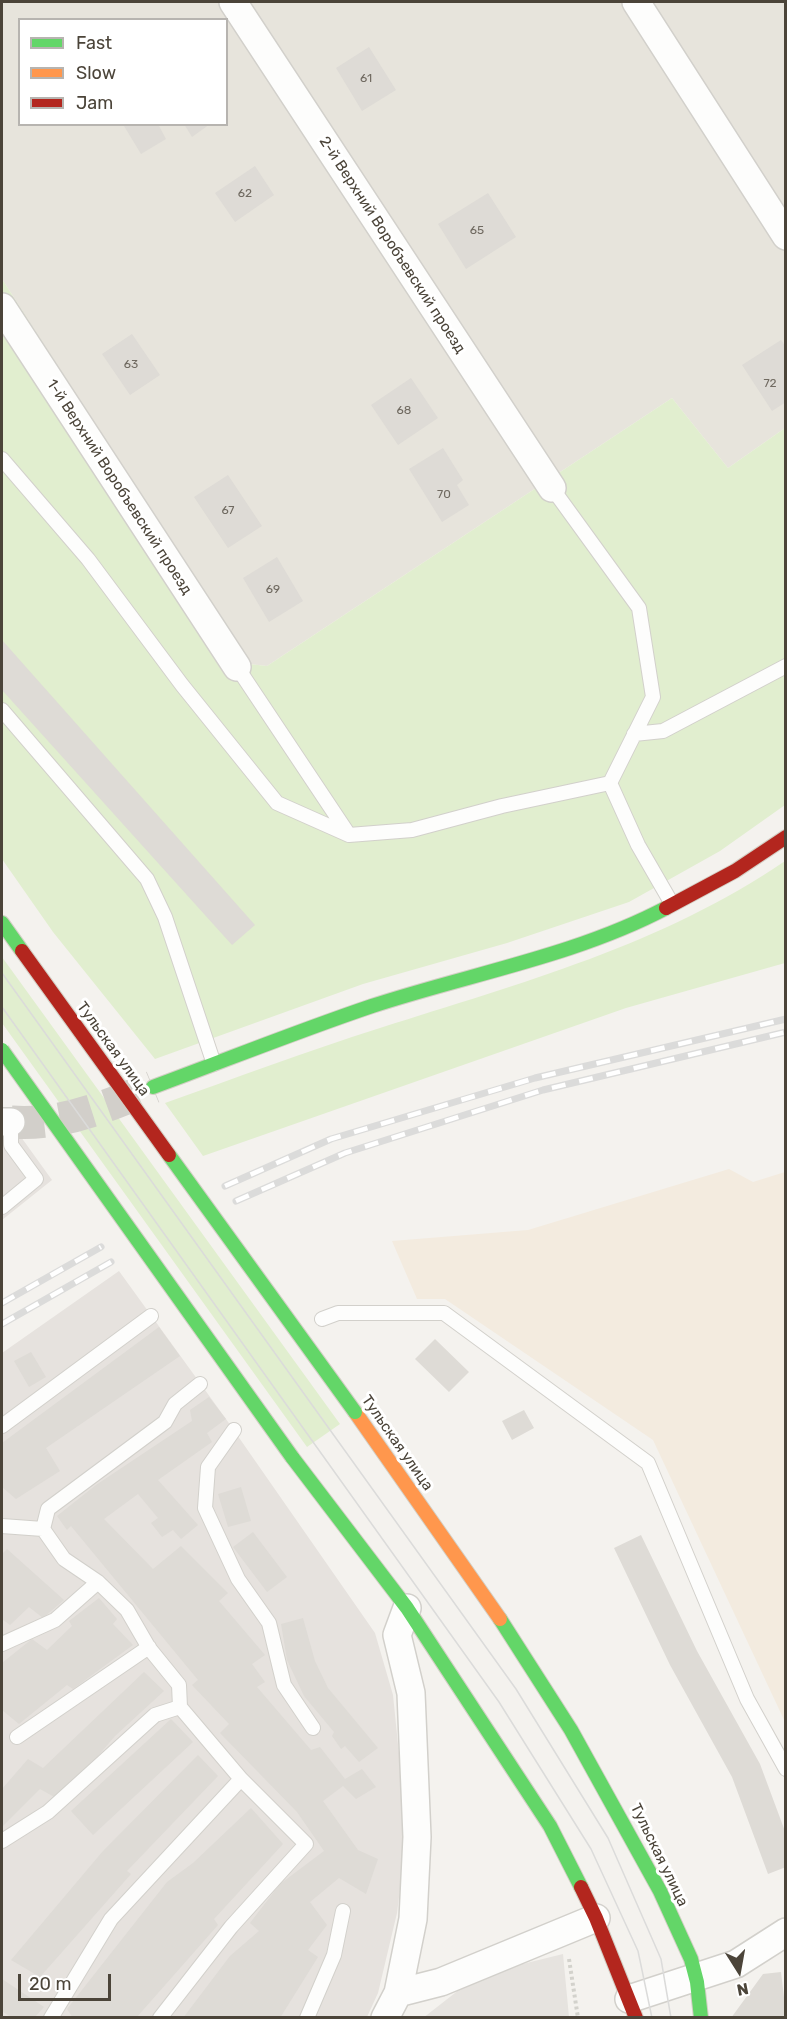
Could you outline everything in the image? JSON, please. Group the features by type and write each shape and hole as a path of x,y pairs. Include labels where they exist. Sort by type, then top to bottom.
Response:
{"street":[{"name":"2-й Верхний Воробъевский проезд","path":"233,2 552,488"},
{"path":"636,2 786,236"},
{"name":"1-й Верхний Воробъевский проезд","path":"2,307 237,667"},
{"path":"153,1087 372,1006 516,964 637,923 735,871 786,837"},
{"name":"Тульская улица","path":"2,923 356,1412 537,1676 609,1793 659,1889 696,1978 701,2018"},
{"path":"2,1050 292,1457 407,1608 550,1826 597,1918 633,2008 696,1978 735,1964 786,1932"},
{"path":"386,2018 398,1993 413,1920 417,1837 411,1692 397,1635 407,1608"},
{"path":"398,1993 441,1982 597,1918"}],"lane":[{"path":"2,459 88,559 182,685 277,803 349,835 412,830 502,806 610,783"},
{"path":"552,488 639,608 653,697 610,783"},
{"path":"634,734 663,731 786,666"},
{"path":"237,667 349,835"},
{"path":"2,710 147,879 165,917 214,1064"},
{"path":"610,783 638,845 672,904"},
{"path":"2,1207 36,1179 11,1145 6,1122"},
{"path":"322,1319 338,1313 444,1313 648,1463 747,1699 786,1769"},
{"path":"2,1426 151,1316"},
{"path":"160,2018 231,1927 306,1844 241,1779 180,1707 179,1685 148,1647 127,1610 98,1582 64,1559 43,1529 48,1509 165,1422 175,1404 200,1384"},
{"path":"234,1430 208,1467 206,1508 238,1579 269,1623 284,1685 313,1728"},
{"path":"2,1526 43,1529"},
{"path":"2,1644 55,1620 98,1582"},
{"path":"17,1737 148,1647"},
{"path":"2,1841 48,1812 155,1715 180,1707"},
{"path":"51,2018 111,1919 241,1779"},
{"path":"307,2018 334,1955 342,1911"}],"shaded area":[{"path":"2,2 785,2 785,428 728,468 672,398 267,666 249,664 2,279"},
{"path":"2,1137 21,1137 52,1180 2,1220"},
{"path":"729,1169 753,1182 785,1172 785,1722 653,1440 445,1299 417,1299 392,1241 528,1230"},
{"path":"119,1271 226,1419 375,1633 393,1695 407,1833 397,1913 378,1993 367,2017 2,2017 2,1353"},
{"path":"563,1954 569,2017 423,2018 478,1975"}],"green space":[{"path":"2,279 249,664 267,666 672,398 728,468 785,428 785,805 720,851 629,902 507,943 363,984 155,1059 53,932 2,859"},
{"path":"785,861 785,963 626,1008 203,1156 165,1103 326,1046 538,978 589,959 690,916"},
{"path":"2,957 340,1424 307,1447 2,1023"}],"building":[{"path":"369,47 396,90 362,111 336,68"},
{"path":"124,126 159,126 166,139 141,154"},
{"path":"185,126 207,126 192,137"},
{"path":"255,166 274,195 235,222 215,193"},
{"path":"488,193 516,237 466,269 438,224"},
{"path":"132,334 160,375 130,395 102,354"},
{"path":"781,340 786,347 786,402 772,411 742,365"},
{"path":"411,378 438,418 398,445 371,405"},
{"path":"443,448 463,480 457,485 469,505 442,522 409,469"},
{"path":"228,475 262,526 228,548 194,497"},
{"path":"277,557 303,601 269,622 243,578"},
{"path":"2,640 255,925 232,945 2,690"},
{"path":"159,1327 180,1356 46,1448 60,1471 16,1499 2,1487 2,1443"},
{"path":"435,1339 469,1372 449,1392 415,1359"},
{"path":"31,1352 46,1377 29,1387 14,1361"},
{"path":"209,1397 226,1419 207,1433 212,1442 158,1480 198,1525 181,1539 173,1530 162,1537 151,1523 158,1518 138,1494 104,1519 153,1569 181,1546 228,1593 219,1601 265,1655 252,1664 265,1682 257,1687 311,1750 320,1747 345,1779 362,1769 376,1787 356,1799 343,1786 323,1801 358,1850 378,1859 366,1894 339,1878 310,1902 327,1925 308,1950 318,1957 280,2018 183,2018 230,1956 259,1931 250,1923 280,1884 324,1851 297,1812 220,1733 229,1724 192,1685 198,1680 71,1526 67,1530 57,1516 96,1485 192,1421 190,1410"},
{"path":"524,1410 534,1428 512,1440 502,1421"},
{"path":"241,1487 251,1521 228,1527 218,1494"},
{"path":"253,1532 287,1577 267,1592 233,1547"},
{"path":"641,1535 697,1651 760,1764 786,1834 786,1867 768,1874 732,1777 670,1665 614,1548"},
{"path":"7,1549 64,1600 43,1618 29,1607 10,1625 2,1619 2,1554"},
{"path":"99,1598 117,1619 113,1624 133,1645 73,1689 67,1685 19,1724 2,1710 2,1663 32,1639 47,1650 72,1626 69,1621"},
{"path":"303,1618 315,1661 328,1688 378,1748 359,1762 345,1746 341,1749 332,1736 334,1732 304,1696 287,1660 281,1624"},
{"path":"144,1672 164,1691 115,1736 79,1778 56,1798 40,1789 2,1827 2,1789 28,1759 43,1768"},
{"path":"171,1719 193,1742 93,1835 71,1811"},
{"path":"198,1755 218,1776 127,1871 131,1874 40,1977 11,1960 103,1851"},
{"path":"251,1808 283,1844 214,1919 218,1925 136,2018 73,2018 67,2009 167,1882 193,1863"},
{"path":"781,1972 786,2014 781,2018 731,2018 763,1974"},
{"path":"2,1979 44,2007 34,2018 12,2018 2,2011"}],"tunnel":[{"path":"11,1122 66,1118 153,1087"}],"tram line":[{"path":"2,973 516,1689 608,1838 661,1959 671,2018"},
{"path":"2,1007 499,1702 591,1849 638,1951 652,2018"}],"railway":[{"path":"225,1186 331,1139 535,1078 786,1019"},
{"path":"236,1201 345,1153 543,1090 786,1032"},
{"path":"2,1303 101,1247"},
{"path":"2,1324 111,1262"}],"traffic: fast":[{"path":"153,1087 372,1006 559,952 631,925 666,908"},
{"path":"2,923 22,951"},
{"path":"2,1050 292,1457"},
{"path":"169,1155 355,1412"},
{"path":"292,1457 407,1608 550,1826 581,1887"},
{"path":"500,1619 571,1730 660,1891 691,1959 697,1982 701,2018"}],"traffic: slow":[{"path":"355,1412 500,1619"}],"traffic: jam":[{"path":"666,908 735,871 786,837"},
{"path":"22,951 169,1155"},
{"path":"581,1887 596,1918 636,2018"}]}
